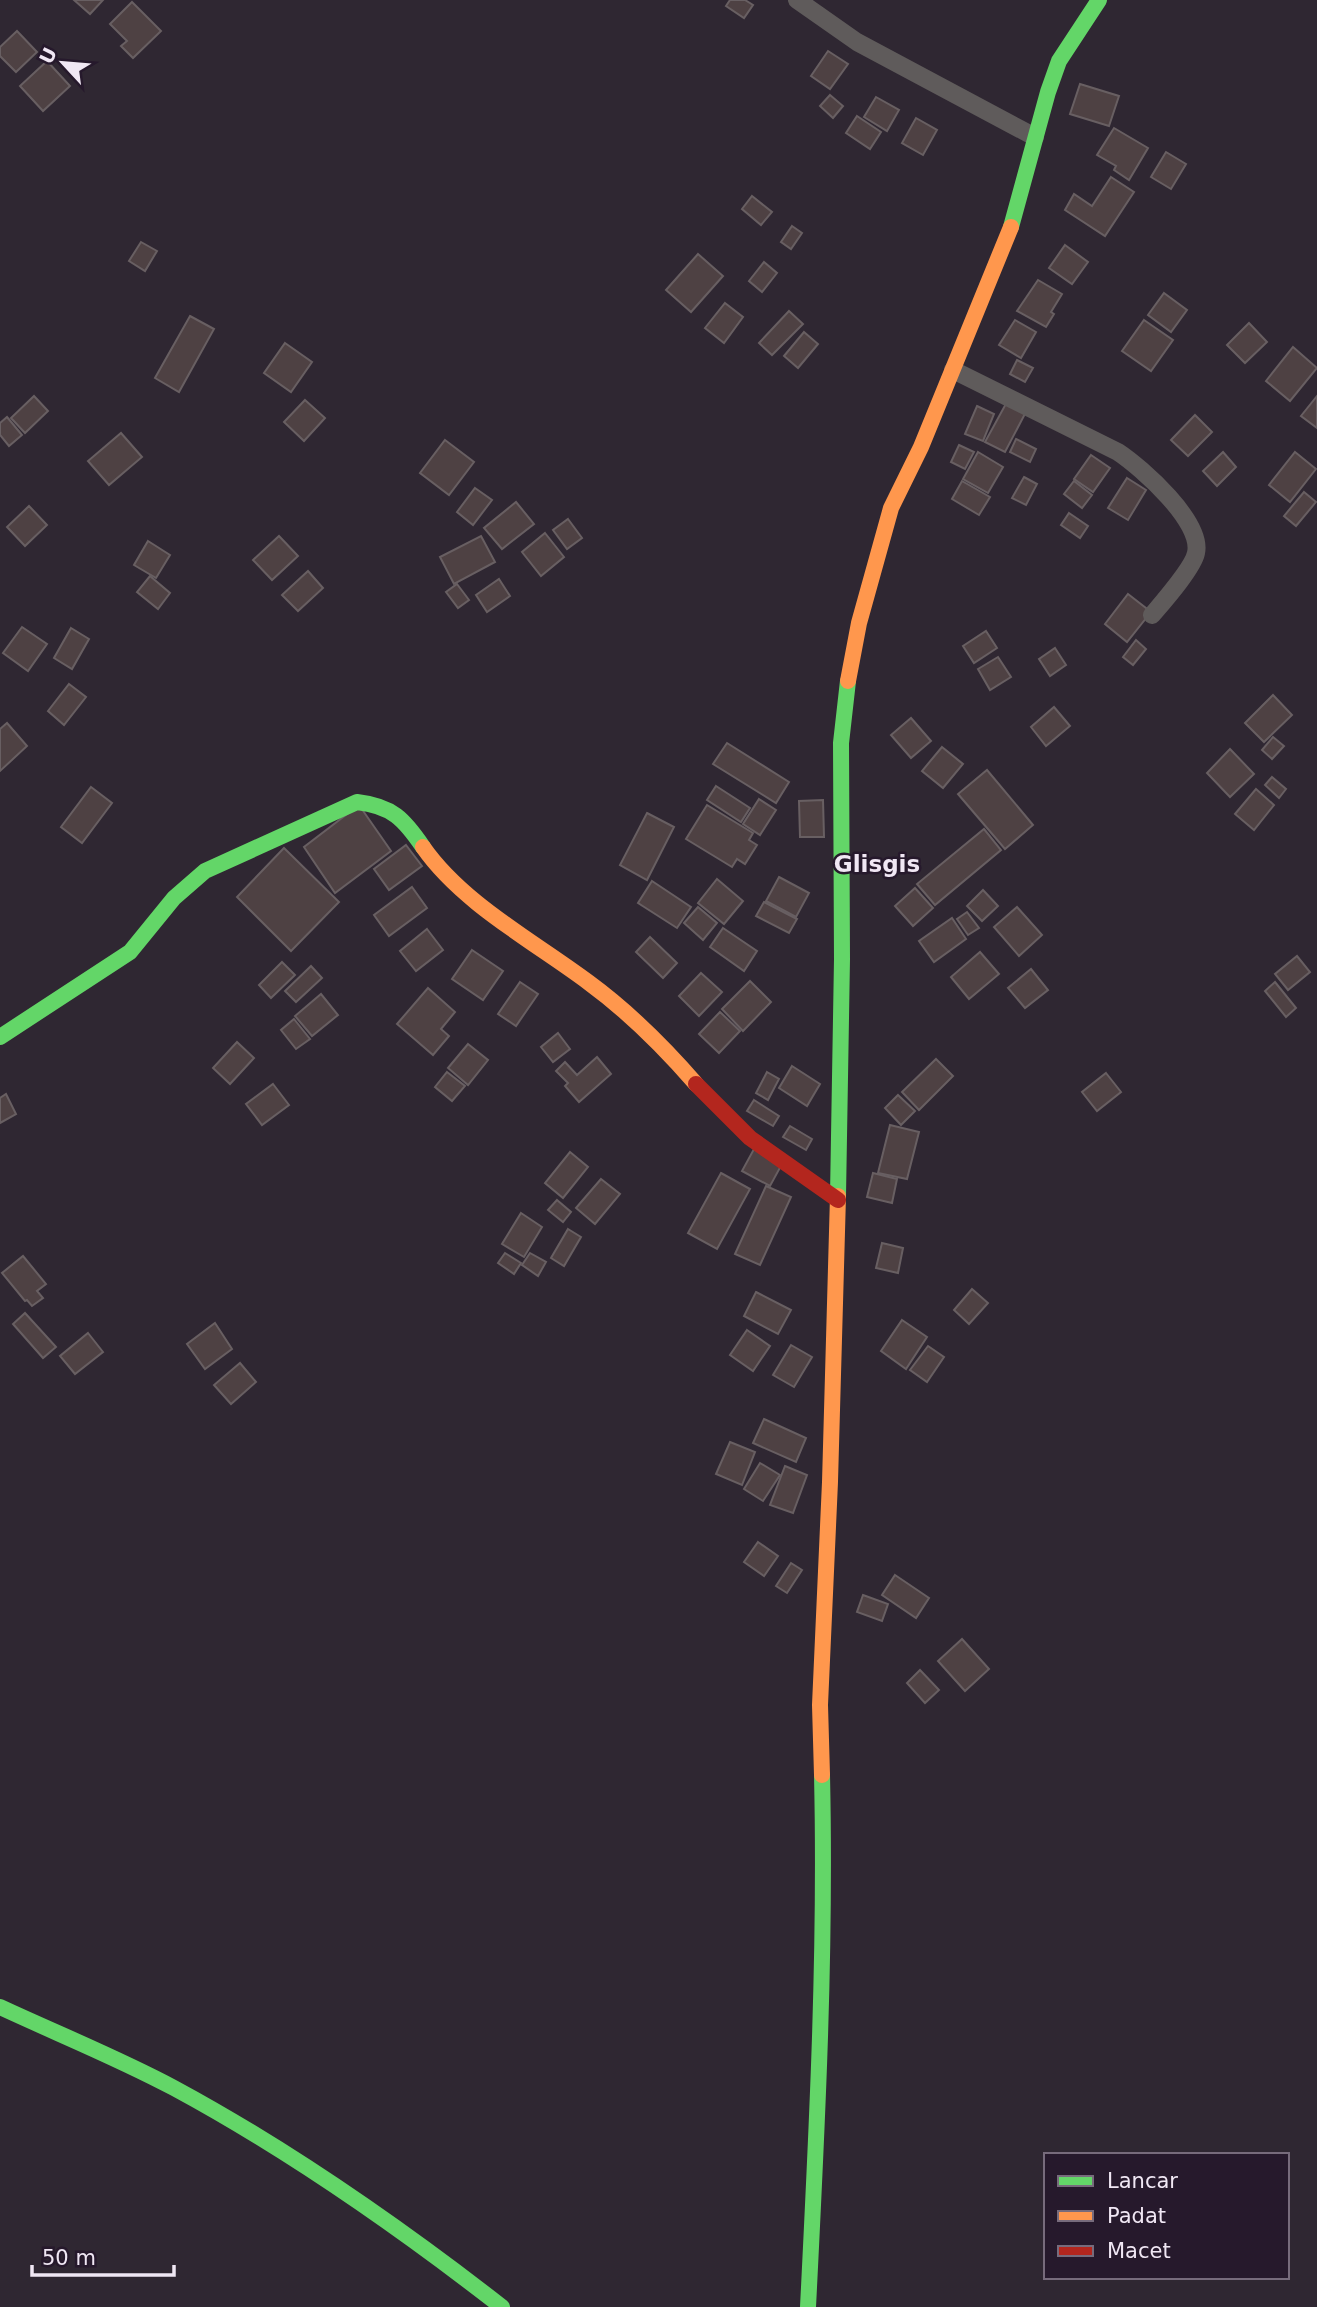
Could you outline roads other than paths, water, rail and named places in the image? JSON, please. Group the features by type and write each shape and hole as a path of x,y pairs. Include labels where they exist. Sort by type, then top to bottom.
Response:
{"street":[{"path":"797,0 857,41 1035,137"},
{"path":"808,2307 820,2076 824,1880 820,1705 838,1200 842,959 841,743 848,683 859,623 891,508 921,447 1008,236 1059,61 1099,0"},
{"path":"953,370 1118,452 1142,471 1191,525 1196,537 1196,554 1152,615"},
{"path":"0,1037 130,952 145,936 159,913 189,881 205,870 357,802 376,803 392,810 406,824 434,863 468,894 631,1015 683,1067 723,1114 753,1140 838,1200"},
{"path":"0,2007 171,2086 229,2118 416,2242 502,2307"}],"district":[{"name":"Glisgis","path":"877,864"}]}
